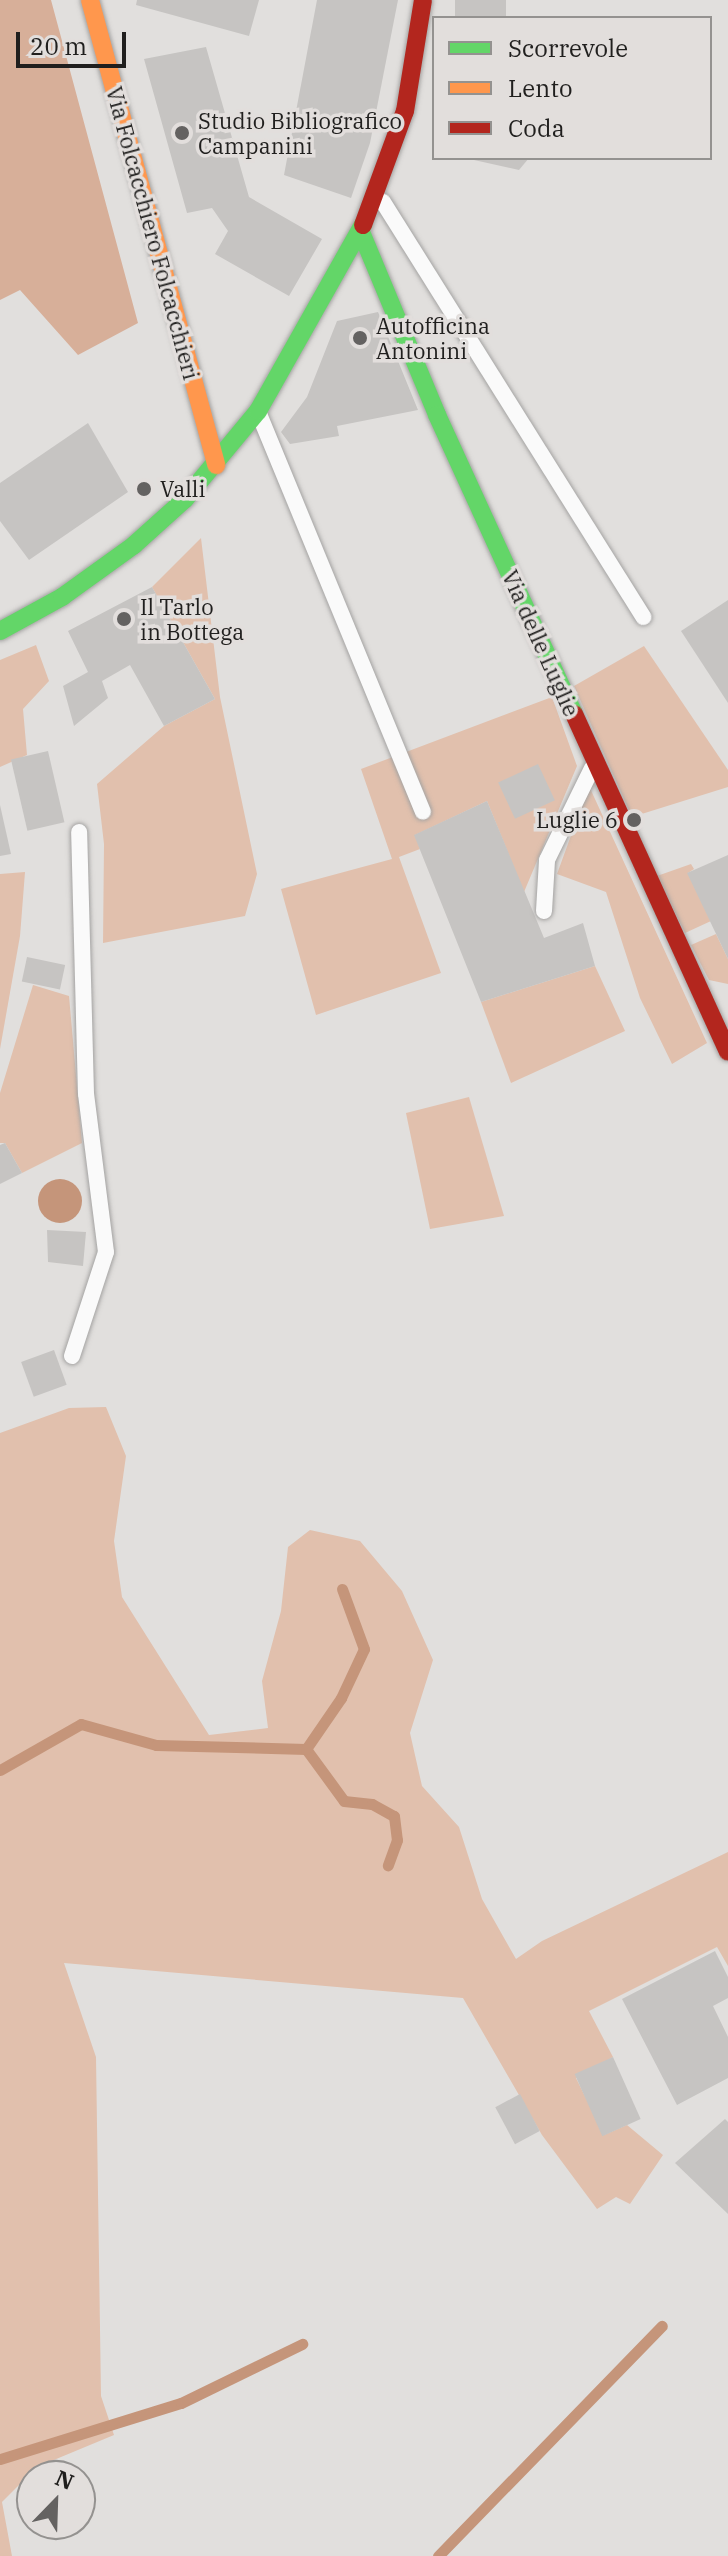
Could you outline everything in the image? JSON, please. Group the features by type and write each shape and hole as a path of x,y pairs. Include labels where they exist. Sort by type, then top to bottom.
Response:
{"street":[{"name":"Via Folcacchiero Folcacchieri","path":"90,0 216,465"},
{"path":"0,631 115,560 216,465 258,411 361,232 379,193 405,111 423,0"},
{"name":"Via delle Luglie","path":"361,232 594,763 723,1028 728,1052"}],"lane":[{"path":"379,193 400,238 643,617"},
{"path":"258,411 423,812"},
{"path":"544,911 547,860 594,763"},
{"path":"72,1356 106,1252 86,1094 79,832"}],"shaded area":[{"path":"0,0 51,0 138,323 78,355 20,290 0,300"},
{"path":"201,538 220,697 257,874 245,916 103,943 104,844 97,784 164,726 215,699 152,587"},
{"path":"36,645 49,681 23,709 27,755 0,767 0,660"},
{"path":"644,646 728,770 728,787 632,817 574,686"},
{"path":"552,697 577,766 524,892 487,801 415,835 420,849 399,857 441,973 316,1015 281,889 392,859 361,769"},
{"path":"589,786 707,1043 672,1064 640,998 606,892 557,874"},
{"path":"691,864 694,869 688,873 711,921 685,933 657,876"},
{"path":"25,872 20,936 0,1049 0,874"},
{"path":"716,934 728,959 728,984 709,980 691,945"},
{"path":"595,966 625,1031 511,1083 481,1002"},
{"path":"33,985 69,996 82,1143 22,1173 5,1143 0,1143 0,1093"},
{"path":"469,1097 504,1216 430,1229 406,1113"},
{"path":"60,1179 75,1186 82,1201 75,1216 60,1223 45,1216 38,1201 45,1186"},
{"path":"106,1407 126,1456 114,1541 122,1597 209,1735 268,1728 262,1681 281,1611 288,1547 310,1530 360,1541 402,1591 433,1660 410,1733 422,1786 459,1827 482,1899 516,1959 542,1941 728,1852 728,1966 717,1947 589,2011 613,2057 576,2078 604,2135 627,2125 663,2155 630,2204 616,2197 597,2209 542,2135 463,1998 64,1963 96,2057 101,2396 114,2435 54,2460 16,2460 16,2488 2,2502 12,2556 0,2556 0,1433 69,1408"}],"building":[{"path":"137,0 259,0 249,36 136,5"},
{"path":"317,0 398,0 370,143 351,198 284,175"},
{"path":"455,0 506,0 506,16 455,16"},
{"path":"206,47 249,197 322,239 289,296 215,254 228,231 212,208 187,213 144,59"},
{"path":"474,160 527,160 519,170"},
{"path":"378,312 418,410 337,426 339,436 290,444 281,432 307,397 337,321"},
{"path":"88,423 128,492 29,560 0,521 0,483"},
{"path":"152,587 215,699 164,726 130,665 102,681 108,698 74,726 63,686 88,672 68,631"},
{"path":"728,600 728,703 681,631"},
{"path":"48,751 64,822 27,831 11,760"},
{"path":"538,764 555,800 515,819 498,783"},
{"path":"487,801 544,938 583,923 595,966 481,1002 414,835"},
{"path":"0,805 11,854 0,856"},
{"path":"728,855 728,959 687,873"},
{"path":"27,957 65,965 60,990 22,981"},
{"path":"5,1143 22,1173 0,1184 0,1145"},
{"path":"47,1230 86,1232 83,1266 48,1262"},
{"path":"54,1350 67,1385 34,1397 21,1362"},
{"path":"715,1951 728,1977 728,1998 713,2006 728,2037 728,2078 677,2105 622,1999"},
{"path":"613,2057 641,2119 602,2136 575,2074"},
{"path":"520,2094 540,2131 515,2144 495,2107"},
{"path":"725,2119 728,2122 728,2214 675,2163"}],"waterway":[{"path":"0,1770 81,1724 156,1745 306,1749 341,1698 364,1649 342,1589"},
{"path":"306,1749 344,1801 372,1804 394,1816 397,1840 388,1865"},
{"path":"438,2556 662,2326"},
{"path":"0,2459 181,2403 302,2344"}],"traffic: fast":[{"path":"0,631 62,597 134,545 185,499 258,411 363,225"},
{"path":"361,232 437,415 574,714"}],"traffic: slow":[{"path":"90,0 216,465"}],"traffic: jam":[{"path":"363,225 405,111 423,0"},
{"path":"574,714 728,1052"}],"place":[{"name":"Studio Bibliografico Campanini","path":"182,133"},
{"name":"Autofficina Antonini","path":"360,338"},
{"name":"Valli","path":"144,489"},
{"name":"Il Tarlo in Bottega","path":"124,619"},
{"name":"Luglie 6","path":"634,820"}]}
